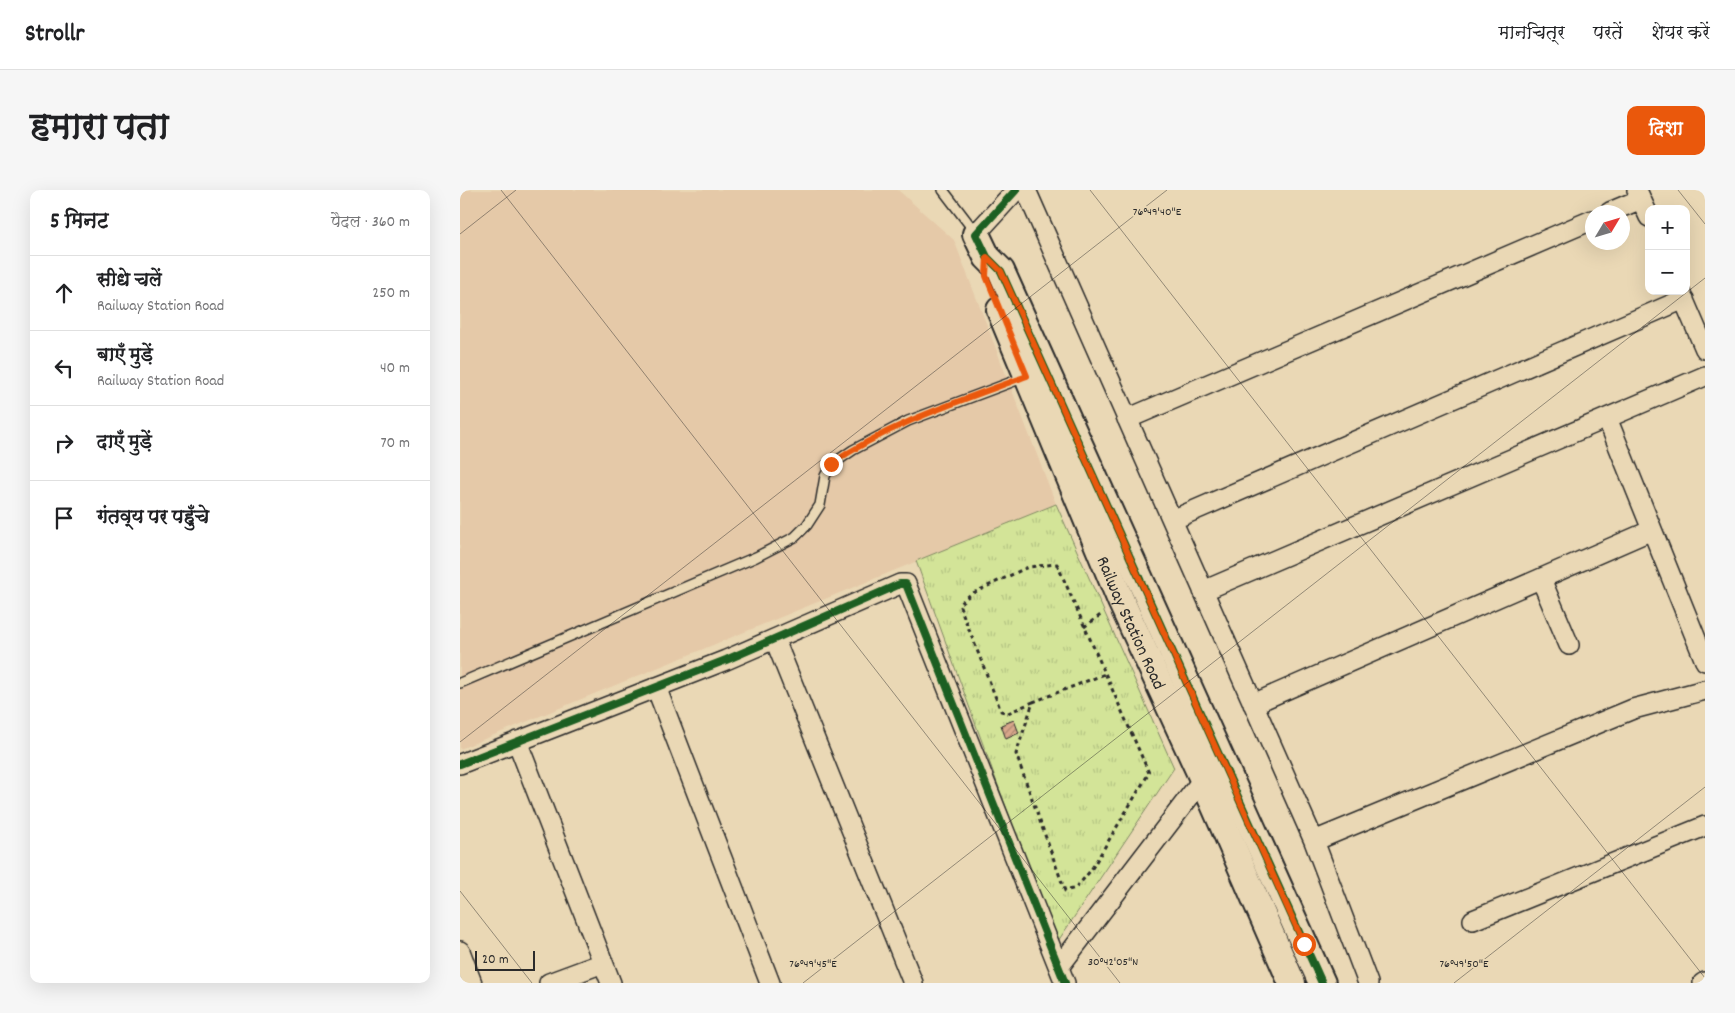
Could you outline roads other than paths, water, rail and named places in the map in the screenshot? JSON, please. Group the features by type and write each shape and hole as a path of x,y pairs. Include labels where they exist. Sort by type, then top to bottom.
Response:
{"street":[{"path":"976,234 1016,190"},
{"path":"1026,190 1314,841 1368,983"},
{"path":"1621,205 1639,194 1645,208"},
{"path":"1127,419 1585,223"},
{"name":"Railway Station Road","path":"976,234 987,257 1001,271 1322,983"},
{"name":"Railway Station Road","path":"987,257 986,276 1121,601 1203,779 1292,983"},
{"path":"1172,520 1682,295 1705,350"},
{"path":"1204,591 1705,376"},
{"path":"1607,418 1705,662"},
{"path":"1253,704 1652,530"},
{"path":"1541,579 1569,645"},
{"path":"460,764 775,640 900,584 906,584 1062,975"},
{"path":"775,640 913,983"},
{"path":"656,687 770,983"},
{"path":"1314,841 1633,709 1705,690"},
{"path":"516,742 611,983"},
{"path":"1062,975 1203,779"},
{"path":"1473,920 1705,826"},
{"path":"460,951 472,983"},
{"path":"550,983 604,963"}],"lane":[{"path":"943,190 976,234"},
{"path":"460,683 756,557 795,537 807,525 820,505 825,476 831,464 908,421 1027,376"}]}
